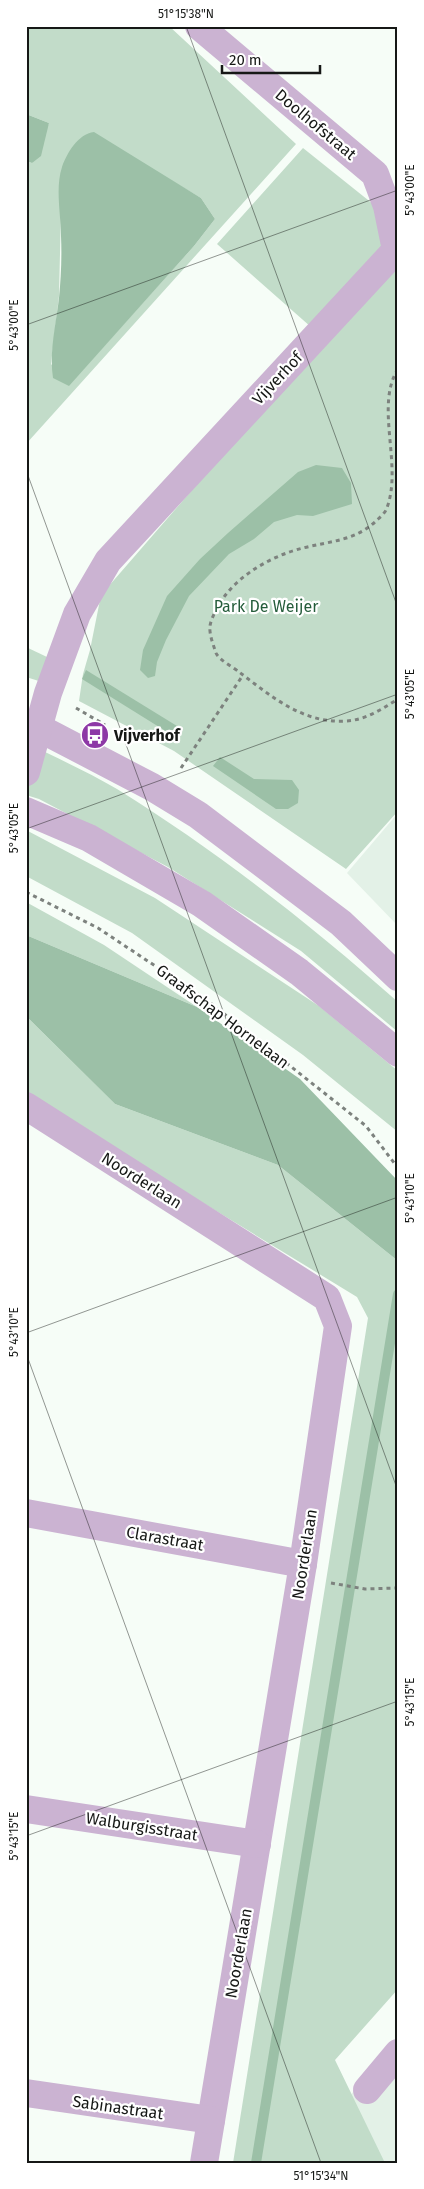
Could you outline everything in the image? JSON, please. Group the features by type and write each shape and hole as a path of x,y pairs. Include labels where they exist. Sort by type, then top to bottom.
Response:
{"street":[{"name":"Doolhofstraat","path":"199,26 375,174 392,205"},
{"name":"Vijverhof","path":"33,726 48,693 77,614 108,561 396,250 392,205"},
{"path":"26,772 33,726 152,788 198,815 341,922 398,977"},
{"path":"26,811 89,838 202,904 299,972 398,1053"},
{"name":"Noorderlaan","path":"26,1106 328,1298 338,1326 303,1564 204,2163"},
{"name":"Clarastraat","path":"26,1513 303,1564"},
{"name":"Walburgisstraat","path":"26,1808 257,1844"},
{"path":"367,2090 398,2053"},
{"name":"Sabinastraat","path":"26,2093 210,2120"}],"path":[{"path":"398,369 394,375 388,398 392,480 386,511 371,526 354,538 302,548 270,560 241,580 222,599 210,627 217,655 281,704 294,711 323,720 347,721 371,715 398,699"},
{"path":"181,768 243,675"},
{"name":"Graafschap Hornelaan","path":"26,892 98,928 208,1001 366,1126 398,1168"},
{"path":"330,1583 365,1589 398,1588"}],"shaded area":[{"path":"26,114 49,123 41,156 32,163 26,161"},
{"path":"94,132 201,198 215,219 194,246 69,386 53,378 52,368 52,348 61,267 59,184 62,167 70,150 83,136"},
{"path":"316,465 342,468 351,483 352,504 313,516 297,515 274,522 254,539 229,554 189,596 166,640 157,662 155,676 148,678 140,670 143,650 167,596 200,559 228,533 298,472"},
{"path":"86,670 177,726 172,735 82,679"},
{"path":"220,757 254,779 292,780 299,790 298,803 288,809 276,809 213,766"},
{"path":"398,813 398,926 347,873"},
{"path":"26,935 197,1007 300,1079 398,1181 398,1261 278,1165 115,1104 26,1016"},
{"path":"398,2038 398,2163 296,2163 295,2162"}],"green space":[{"path":"26,26 169,26 296,144 26,444 26,161 32,163 49,123 26,114","holes":["62,169 162,175 201,198 215,219 194,246 69,385 51,364 59,296"]},
{"name":"Park De Weijer","path":"303,148 373,204 398,197 398,811 346,869 174,751 79,701 83,674 101,595 245,429 328,342 217,244"},
{"path":"26,647 47,657 42,682 26,677"},
{"path":"26,742 117,789 191,837 297,917 398,1002 398,1032 301,951 168,867 39,799 26,795"},
{"path":"26,830 155,898 319,1006 398,1071 398,1132 303,1055 132,933 26,876"},
{"path":"26,902 104,945 197,1007 26,935"},
{"path":"26,1016 115,1104 278,1165 398,1261 398,1989 335,2060 385,2163 233,2163 368,1318 357,1297 26,1095"}],"waterway":[{"path":"256,2163 398,1294"}],"place":[{"name":"Vijverhof","path":"95,735"}]}
